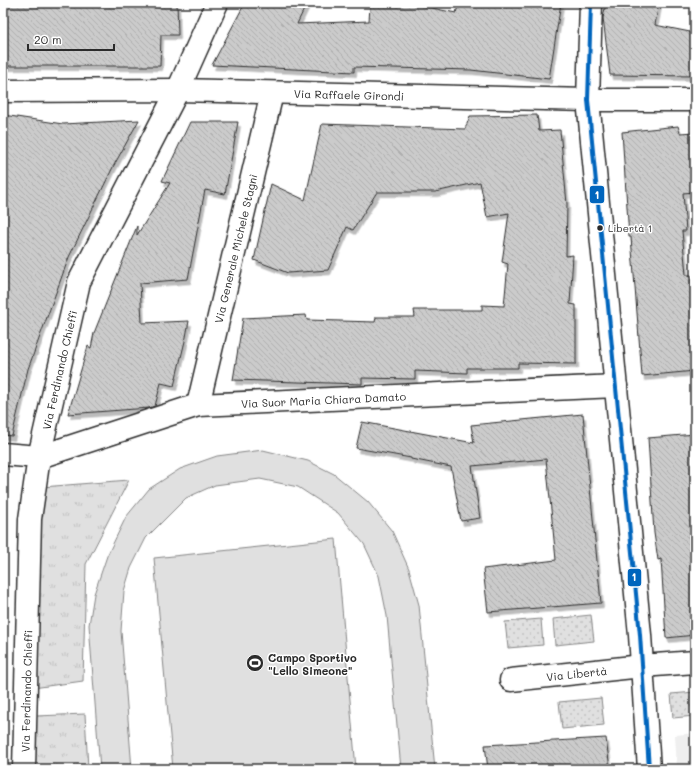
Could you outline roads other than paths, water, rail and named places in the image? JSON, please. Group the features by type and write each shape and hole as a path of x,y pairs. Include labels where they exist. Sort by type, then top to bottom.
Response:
{"street":[{"name":"Via Ferdinando Chieffi","path":"24,769 30,519 39,457 79,282 178,90 217,3"},
{"path":"591,3 588,100 640,635 649,769"},
{"name":"Via Raffaele Girondi","path":"3,91 178,90 588,100 695,100"},
{"name":"Via Generale Michele Stagnì","path":"198,405 272,93"},
{"name":"Via Suor Maria Chiara Damato","path":"39,457 198,405 616,386"},
{"path":"3,454 39,457"},
{"name":"Via Libertà","path":"511,680 695,662"}],"place":[{"name":"Libertà 1","path":"600,228"},
{"name":"Campo Sportivo \"Lello Simeone\"","path":"255,663"}]}
